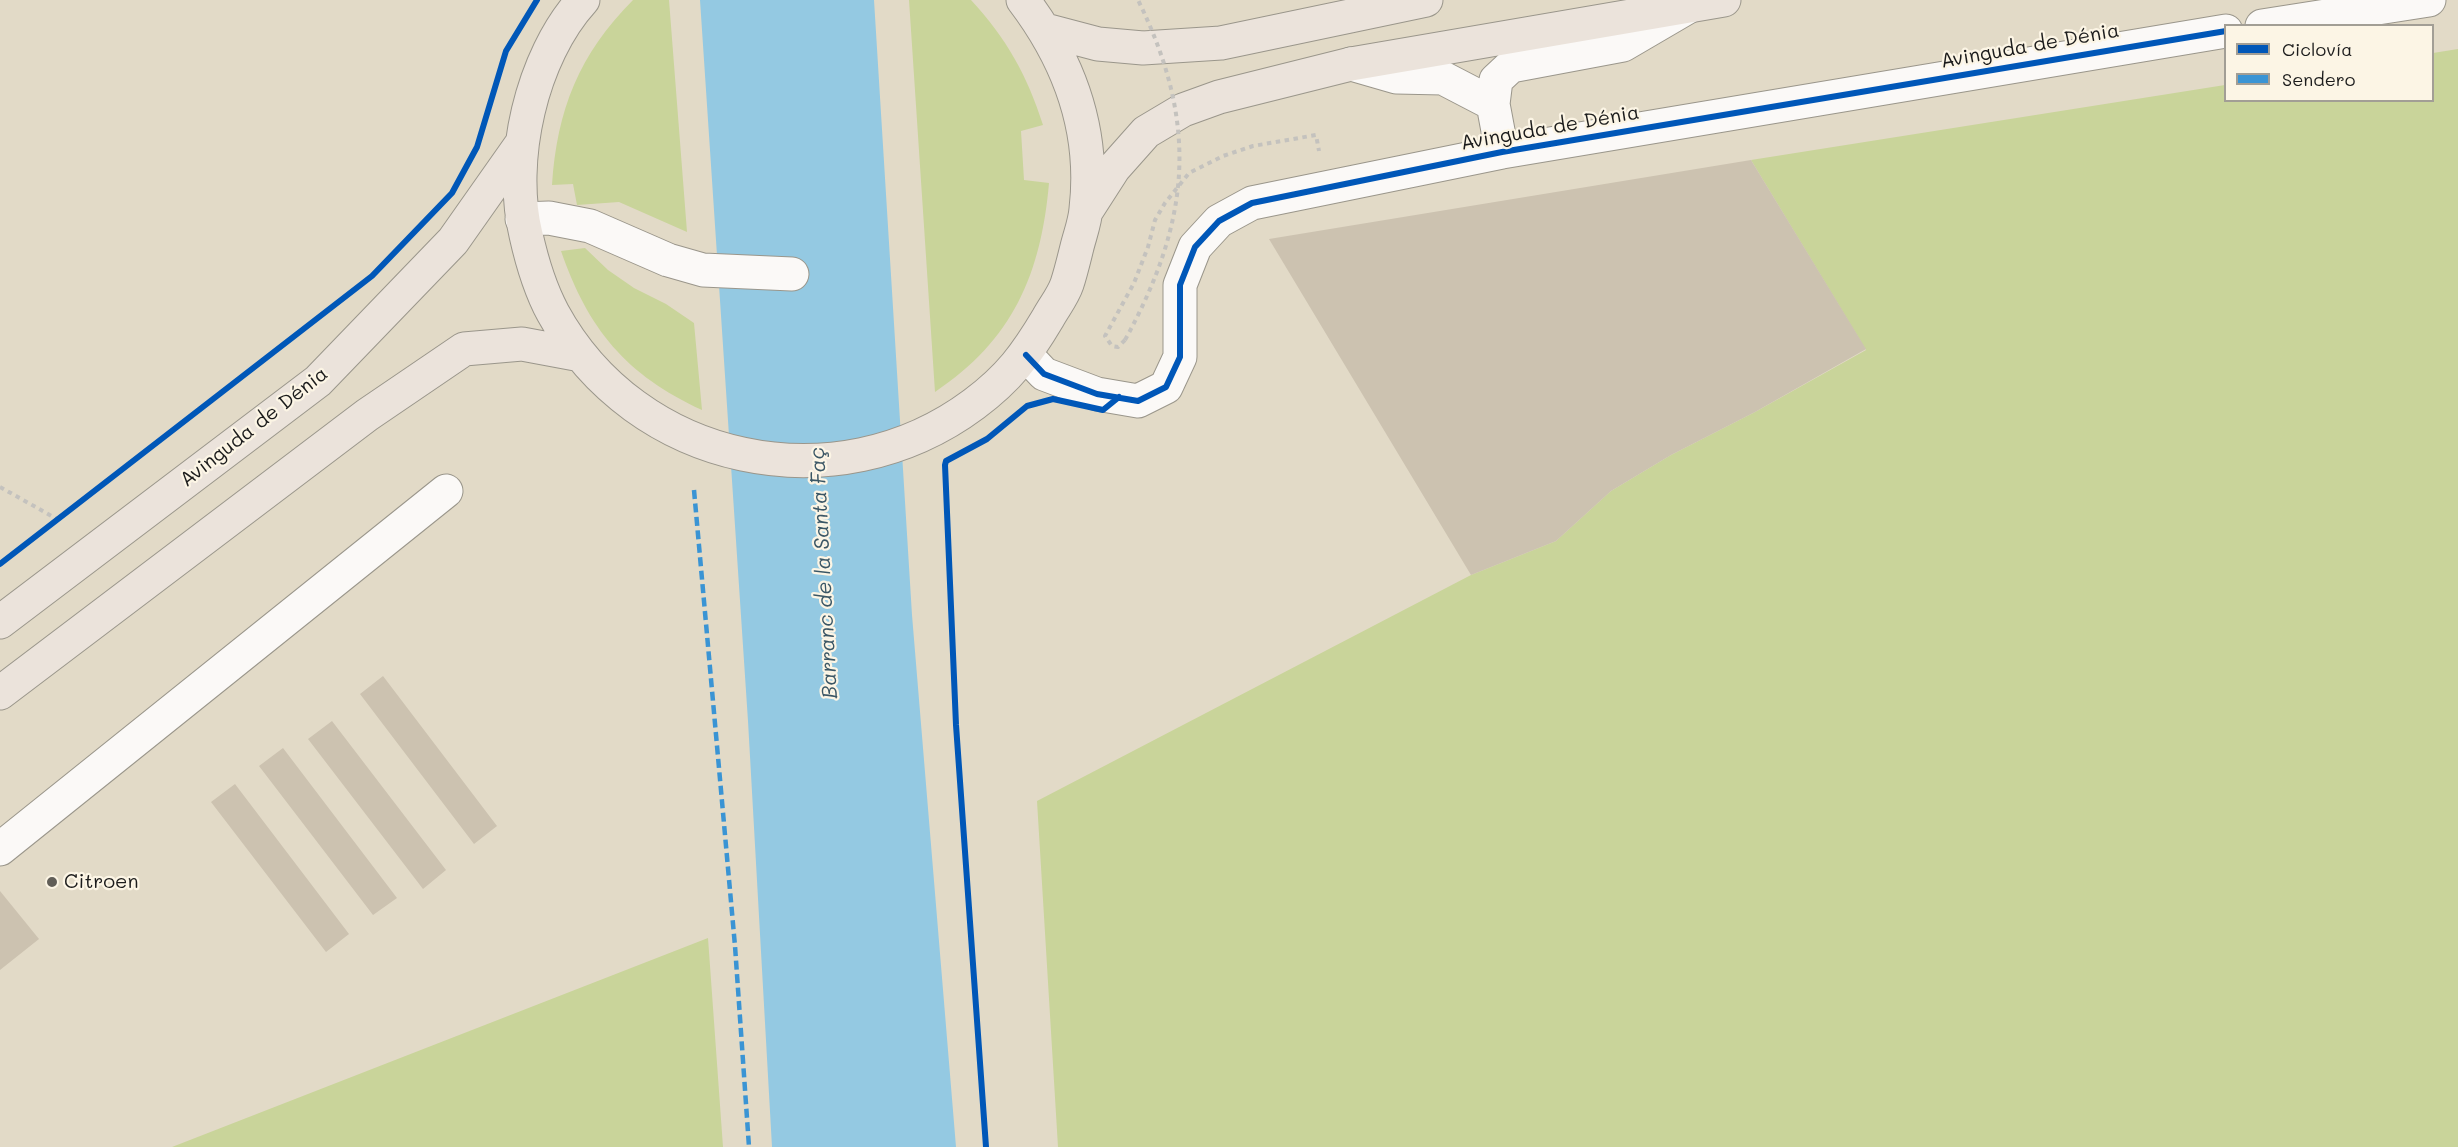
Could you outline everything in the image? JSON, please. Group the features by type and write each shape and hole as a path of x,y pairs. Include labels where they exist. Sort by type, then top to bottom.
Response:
{"main road":[{"path":"583,0 548,56 532,93 522,143 519,169 522,219 533,268 541,286 554,314 581,355 616,392 657,422 703,444 749,457 797,462 856,456 891,448 936,429 985,397 1007,377 1026,355 1066,287 1086,212 1088,174 1083,127 1063,63 1045,30 1023,0"},
{"path":"1045,30 1098,44 1143,48 1221,43 1426,0"},
{"path":"1086,212 1114,168 1146,132 1182,110 1219,97 1351,64 1724,0"},
{"name":"Avinguda de Dénia","path":"0,622 318,381 453,241 522,143"},
{"path":"0,693 367,415 464,350 522,344 581,355"}],"street":[{"path":"2275,24 2430,0"},
{"path":"1502,152 1493,104 1496,80 1511,66 1623,45 1690,5"},
{"name":"Avinguda de Dénia","path":"1026,355 1044,374 1097,394 1138,400 1166,387 1180,357 1180,285 1195,247 1219,221 1252,203 1502,152 2224,31"},
{"path":"1351,64 1396,77 1443,78 1493,104"},
{"path":"522,219 549,218 590,226 668,260 703,270 792,274"},
{"path":"0,849 446,491"}],"path":[{"path":"1125,340 1148,299 1166,251 1179,194 1175,100 1152,28 1138,0"},
{"path":"0,487 57,519"},
{"path":"49,525 67,512"}],"green space":[{"path":"633,0 669,0 687,232 619,202 577,205 573,184 552,185 559,132 574,85 598,41"},
{"path":"909,0 971,0 995,29 1023,74 1043,125 1021,131 1024,180 1049,183 1039,247 1018,302 1003,327 985,350 962,372 935,392"},
{"path":"2458,49 2458,1147 1058,1147 1037,801 1471,575 1556,541 1611,491 1671,455 1755,412 1866,350 1751,160 2224,85 2224,102 2434,102 2434,53"},
{"path":"585,248 608,270 634,288 666,304 694,323 702,410 675,396 631,365 597,326 572,279 561,251"},
{"path":"708,938 723,1147 172,1147"}],"water":[{"name":"Barranc de la Santa Faç","path":"700,0 874,0 912,615 956,1147 772,1147 748,721"}],"building":[{"path":"1751,160 1866,349 1755,412 1671,455 1611,491 1556,541 1471,575 1269,239"},
{"path":"383,676 497,826 474,844 360,694"},
{"path":"332,721 446,870 423,889 308,739"},
{"path":"283,748 397,898 373,915 259,766"},
{"path":"235,784 349,934 326,952 211,802"},
{"path":"0,891 39,939 0,970"}],"marked path":[{"path":"694,490 735,946 749,1147"}],"cycle path":[{"path":"0,564 372,276 452,193 477,147 506,51 537,0"},
{"path":"1026,355 1044,374 1097,394 1138,401 1166,387 1180,357 1180,285 1195,247 1219,221 1252,203 1502,152 2224,31"},
{"path":"986,1147 956,725 945,465 946,461 987,439 1027,406 1053,399 1103,410 1119,397"}],"place":[{"name":"Citroen","path":"52,882"}]}
